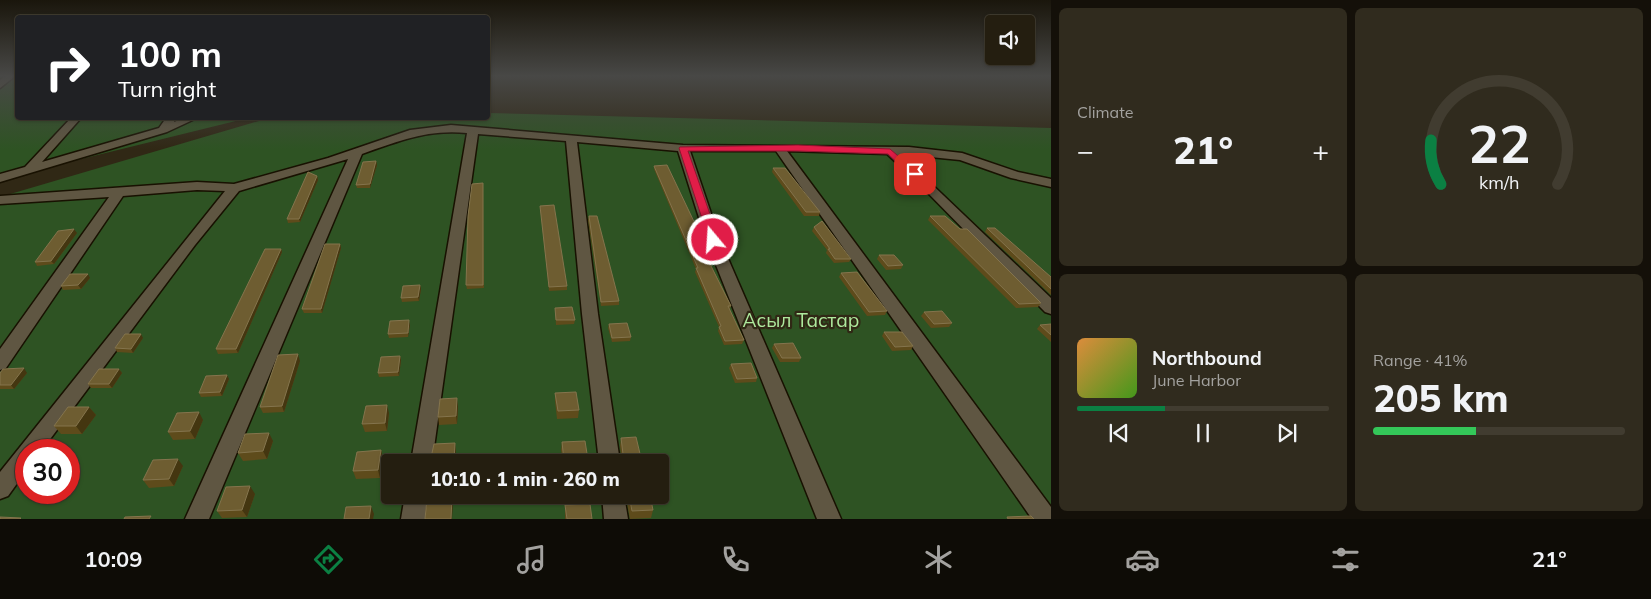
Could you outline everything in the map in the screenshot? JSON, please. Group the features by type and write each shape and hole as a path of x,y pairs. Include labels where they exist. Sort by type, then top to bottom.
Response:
{"street":[{"path":"30,168 74,120"},
{"path":"163,130 170,120"},
{"path":"0,178 163,130 187,120"},
{"path":"0,200 197,186 234,188 332,161 414,132 451,128 683,148 909,150 962,157 1015,175 1051,183"},
{"path":"422,454 473,130"},
{"path":"571,137 590,314 608,454"},
{"path":"683,148 713,240 829,519"},
{"path":"779,148 1046,519"},
{"path":"890,151 1051,308"},
{"path":"197,519 357,152"},
{"path":"38,439 184,249 234,188"},
{"path":"0,362 118,192"},
{"path":"0,489 15,469"},
{"path":"413,519 415,504"},
{"path":"614,504 616,519"}],"green space":[{"path":"0,100 15,100 15,120 240,120 0,179"},
{"name":"Асыл Тастар","path":"490,113 1051,128 1051,519 0,519 0,197 262,120 490,120"}],"building":[{"path":"376,161 370,184 356,185 363,162"},
{"path":"667,165 698,230 708,254 705,254 731,306 728,306 744,340 725,341 719,327 721,326 696,268 698,268 654,166"},
{"path":"773,168 785,168 820,212 806,212"},
{"path":"308,172 317,176 299,219 287,219"},
{"path":"483,183 483,285 466,285 468,216 472,184"},
{"path":"554,205 567,286 549,287 540,206"},
{"path":"589,216 597,216 619,301 601,302"},
{"path":"930,216 945,216 960,229 967,229 1041,303 1019,304"},
{"path":"822,221 851,259 835,259 814,227"},
{"path":"987,228 995,228 1051,277 1051,289"},
{"path":"74,229 51,261 35,262 58,231"},
{"path":"325,244 340,244 321,309 302,309"},
{"path":"265,249 281,249 236,349 216,349"},
{"path":"879,255 894,255 903,265 888,266"},
{"path":"857,272 887,311 869,312 841,273"},
{"path":"70,274 88,274 78,285 61,286"},
{"path":"420,285 418,297 401,298 403,286"},
{"path":"572,307 575,320 556,320 555,308"},
{"path":"942,311 952,323 934,324 924,312"},
{"path":"409,320 408,333 388,334 390,321"},
{"path":"627,323 631,337 612,338 609,324"},
{"path":"1051,324 1051,335 1040,325"},
{"path":"884,332 902,332 913,346 895,347"},
{"path":"125,334 141,334 131,349 115,348"},
{"path":"793,343 801,358 782,358 774,344"},
{"path":"298,354 282,406 260,407 278,355"},
{"path":"400,356 398,372 378,373 381,357"},
{"path":"751,363 757,378 737,379 731,364"},
{"path":"24,368 11,385 0,385 0,373 3,369"},
{"path":"99,369 119,369 109,384 88,384"},
{"path":"227,375 220,392 199,393 206,376"},
{"path":"576,392 579,410 558,411 555,393"},
{"path":"457,398 456,416 438,417 440,399"},
{"path":"387,405 385,423 362,424 366,406"},
{"path":"68,407 89,407 76,426 54,426"},
{"path":"199,412 190,431 168,432 177,413"},
{"path":"269,433 263,451 238,453 245,434"},
{"path":"636,437 640,454 623,454 621,438"},
{"path":"585,441 587,454 563,454 562,442"},
{"path":"455,443 454,454 432,454 434,444"},
{"path":"381,450 378,470 353,471 357,452"},
{"path":"178,459 169,479 143,480 153,460"},
{"path":"250,486 242,510 217,511 226,487"},
{"path":"426,504 452,504 451,519 425,519"},
{"path":"590,504 592,519 567,519 565,505"},
{"path":"631,504 652,504 653,510 632,511"},
{"path":"371,506 369,519 344,519 346,507"},
{"path":"151,516 149,519 124,519 125,517"},
{"path":"1031,516 1034,519 1008,519 1007,517"},
{"path":"0,517 21,518 0,519"}],"route":[{"path":"713,240 683,148 798,148 890,151 915,174"}]}
